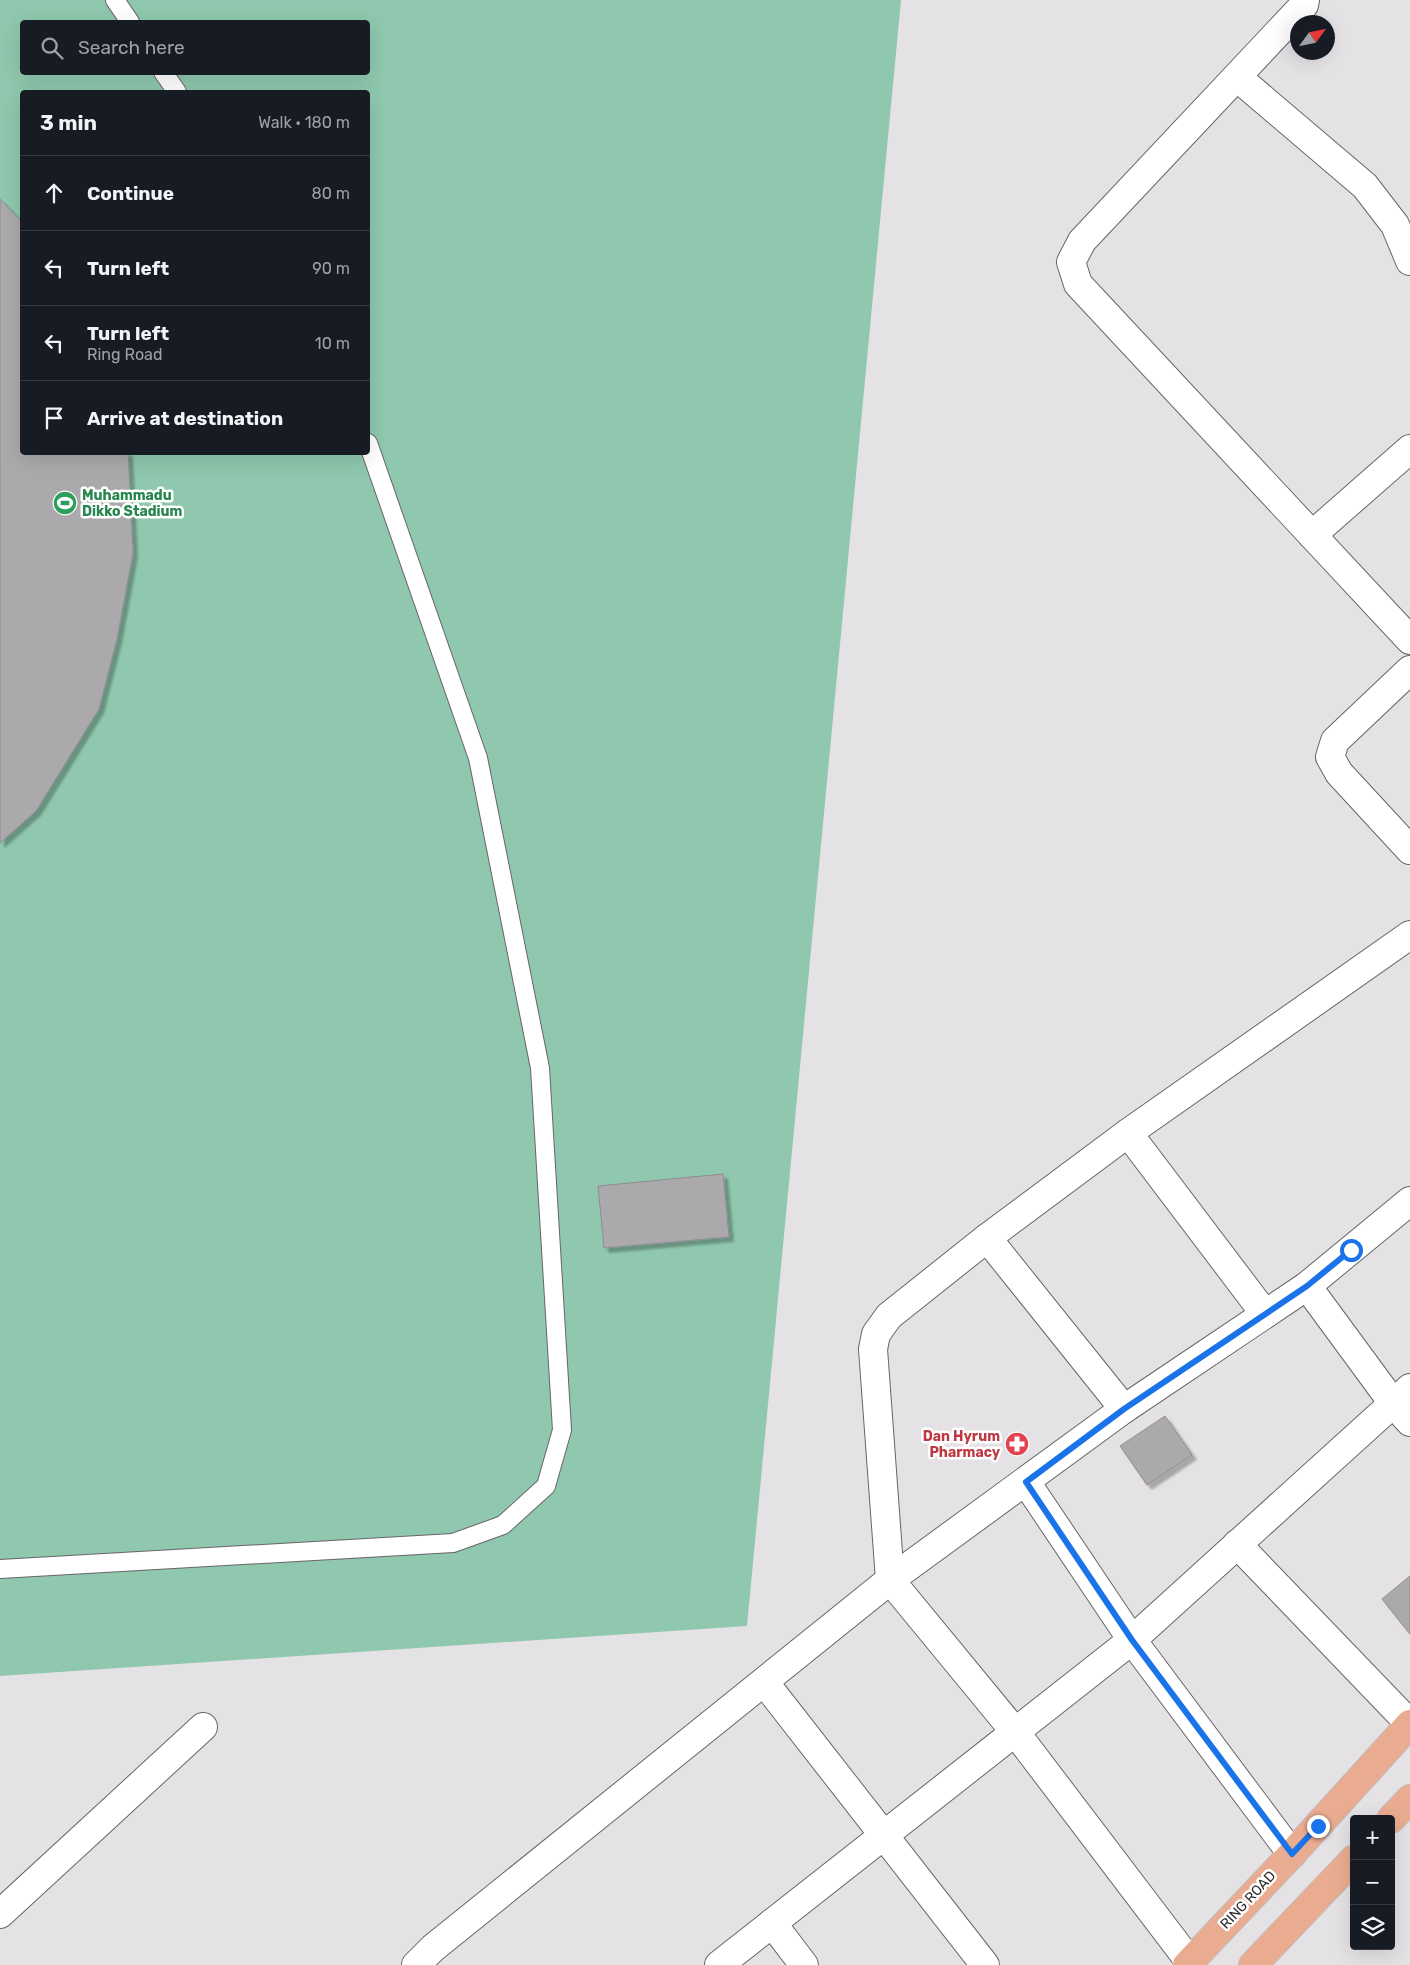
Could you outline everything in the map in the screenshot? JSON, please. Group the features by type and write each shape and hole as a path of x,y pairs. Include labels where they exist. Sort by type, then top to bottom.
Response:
{"main road":[{"name":"RING ROAD","path":"1188,1964 1292,1854 1410,1724"},
{"path":"1395,1815 1410,1799"},
{"path":"1253,1965 1353,1860"}],"street":[{"path":"1305,0 1304,5 1082,241 1071,262 1078,284 1410,640"},
{"path":"1236,77 1365,186 1395,225 1410,261"},
{"path":"1312,535 1410,449"},
{"path":"1410,670 1335,741 1330,757 1339,773 1410,850"},
{"path":"1188,1964 1016,1733 890,1580 873,1349 876,1334 889,1316 987,1238 1128,1133 1410,935"},
{"path":"1128,1133 1265,1314"},
{"path":"416,1965 441,1942 890,1580 1124,1409 1307,1286 1410,1201"},
{"path":"987,1238 1124,1409"},
{"path":"719,1965 1132,1640 1238,1544 1404,1404 1307,1286"},
{"path":"1026,1482 1132,1640 1292,1854"},
{"path":"1238,1544 1410,1724"},
{"path":"765,1682 985,1965"},
{"path":"0,1914 203,1727"},
{"path":"772,1923 804,1965"}],"lane":[{"path":"115,0 129,20"},
{"path":"166,75 176,90"},
{"path":"0,1569 453,1543 503,1525 546,1486 562,1430 540,1068 478,758 370,449"}],"green space":[{"path":"0,0 901,0 747,1626 0,1676"}],"building":[{"name":"Muhammadu Dikko Stadium","path":"0,199 20,220 20,455 128,455 133,553 117,639 99,709 36,811 0,843"},
{"path":"723,1174 729,1237 604,1248 598,1186"},
{"path":"1165,1416 1192,1455 1147,1485 1120,1446"},
{"path":"1410,1576 1410,1634 1382,1599"}],"place":[{"name":"Muhammadu Dikko Stadium","path":"65,503"},
{"name":"Dan Hyrum Pharmacy","path":"1017,1444"}],"route":[{"path":"1318,1826 1292,1854 1132,1640 1026,1482 1124,1409 1307,1286 1351,1250"}]}
